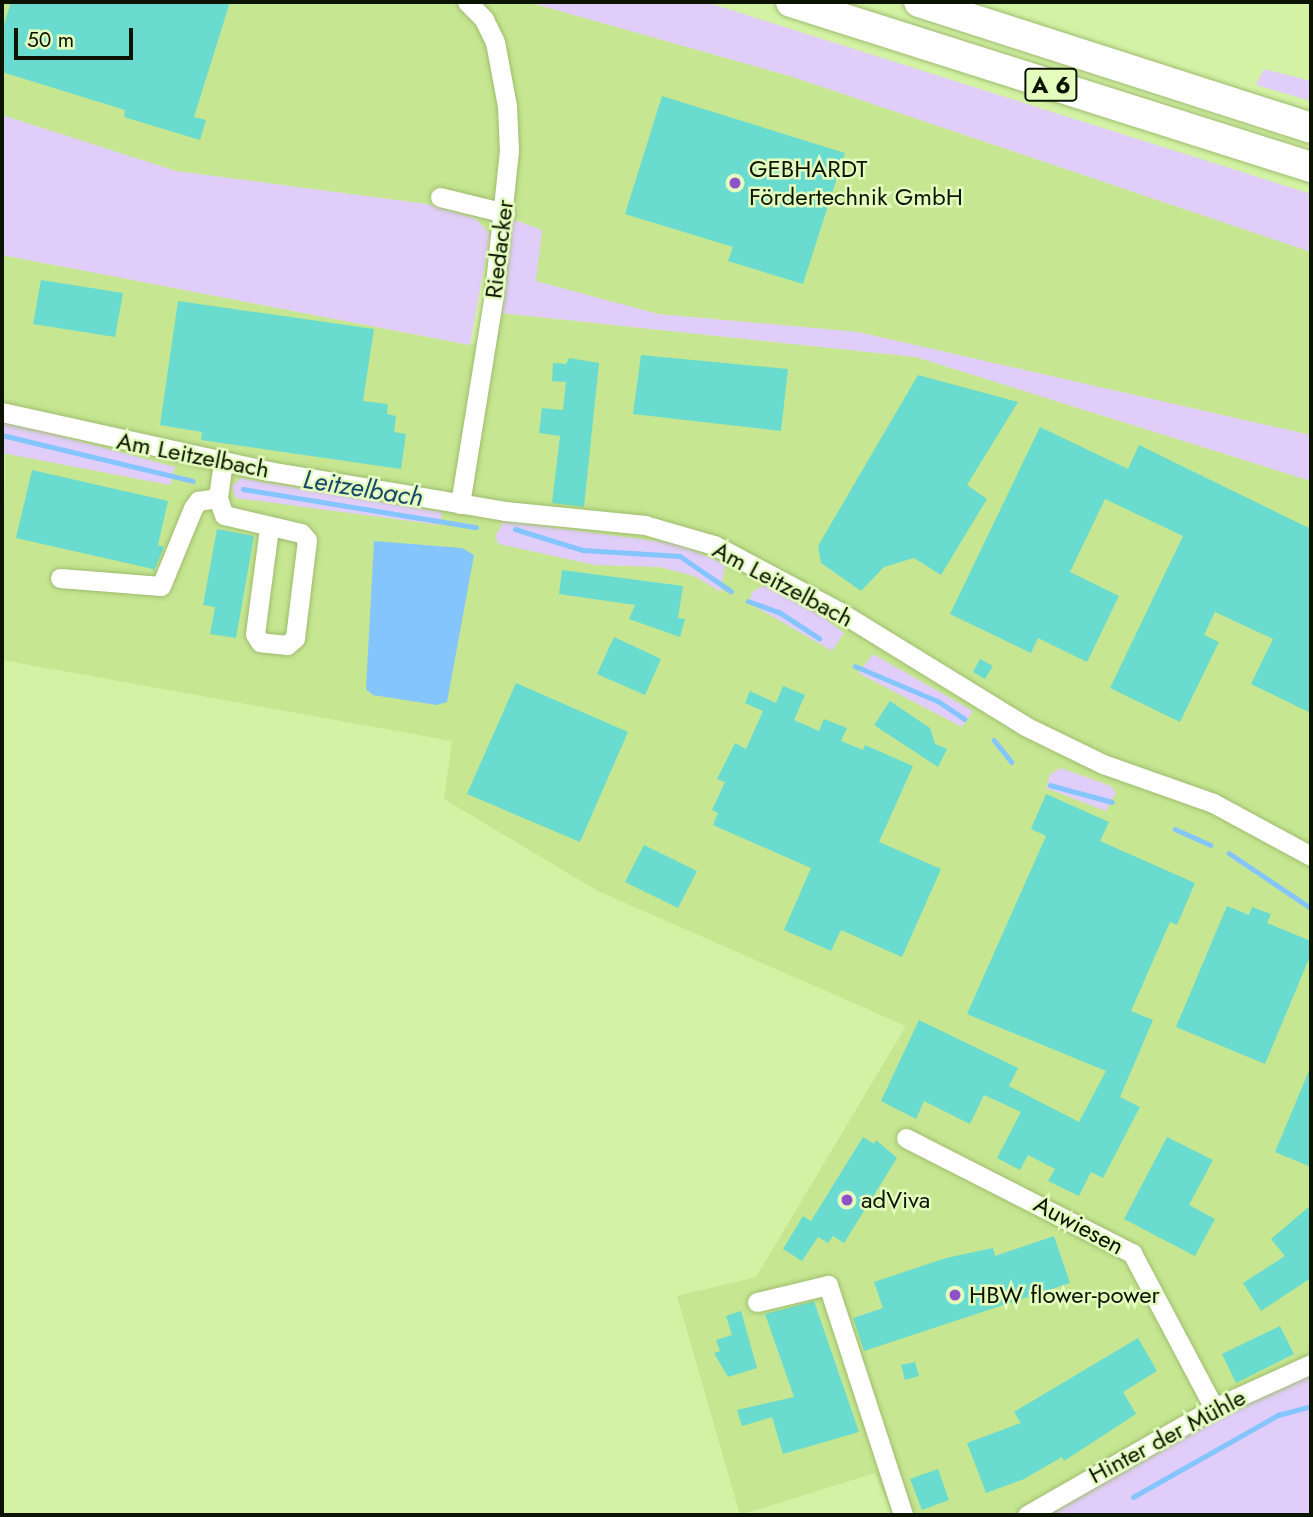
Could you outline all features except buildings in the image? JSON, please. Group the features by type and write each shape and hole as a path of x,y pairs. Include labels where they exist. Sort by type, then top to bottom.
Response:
{"highway":[{"name":"A 6","path":"792,2 1311,167"},
{"name":"A 6","path":"919,2 1311,128"}],"street":[{"name":"Riedacker","path":"460,503 505,214 509,151 500,64 484,19 467,2"},
{"path":"440,197 505,214"},
{"name":"Am Leitzelbach","path":"2,412 223,461 460,503 645,525 714,545 840,612 1025,726 1103,764 1213,803 1311,856"},
{"path":"223,461 218,498 224,515 301,533 307,540 295,638 287,645 260,642 255,634 269,527"},
{"path":"60,578 161,586 193,508 198,502 218,498"},
{"name":"Auwiesen","path":"906,1138 1132,1253 1214,1408"},
{"path":"757,1302 828,1285 903,1515"},
{"name":"Hinter der Mühle","path":"1027,1515 1214,1408 1311,1364"}],"shaded area":[{"path":"2,2 528,2 793,77 1311,252 1311,435 858,332 658,314 535,281 541,230 512,219 490,234 475,218 427,204 176,171 2,115"},
{"path":"528,2 706,2 1311,194 1311,252 793,77"},
{"path":"1264,69 1311,81 1311,101 1256,85"},
{"path":"2,115 176,171 427,204 475,218 490,234 470,345 2,255"},
{"path":"512,219 542,230 536,281 658,314 858,332 1311,435 1311,481 916,357 500,313"},
{"path":"2,255 470,345 487,339 500,313 916,357 1311,481 1311,1372 1039,1515 892,1515 875,1473 740,1515 677,1296 756,1277 906,1026 598,891 444,799 452,741 2,660 5,454"},
{"path":"2,420 175,467 170,485 2,453"},
{"path":"241,478 442,512 441,525 236,498 231,487"},
{"path":"504,521 678,544 725,564 721,592 694,576 659,567 595,565 499,544 495,537"},
{"path":"765,585 797,598 844,633 832,651 749,603 752,592"},
{"path":"873,654 973,711 962,727 858,673"},
{"path":"1061,768 1111,786 1116,793 1106,811 1046,788 1050,774"},
{"path":"1311,1372 1311,1515 1039,1515 1159,1444"}],"water":[{"path":"374,541 462,548 474,555 447,702 437,705 373,695 366,689"}],"waterway":[{"name":"Leitzelbach","path":"2,435 193,481"},
{"name":"Leitzelbach","path":"243,489 476,527"},
{"name":"Leitzelbach","path":"515,529 583,550 680,556 731,591"},
{"name":"Leitzelbach","path":"748,601 779,612 819,638"},
{"name":"Leitzelbach","path":"855,666 938,701 965,719"},
{"name":"Leitzelbach","path":"994,740 1012,762"},
{"name":"Leitzelbach","path":"1050,785 1112,802"},
{"name":"Leitzelbach","path":"1175,829 1211,845"},
{"name":"Leitzelbach","path":"1229,853 1311,908"},
{"path":"1133,1497 1278,1415 1311,1406"}],"place":[{"name":"GEBHARDT Fördertechnik GmbH","path":"735,183"},
{"name":"adViva","path":"847,1200"},
{"name":"HBW flower-power","path":"955,1295"}]}
